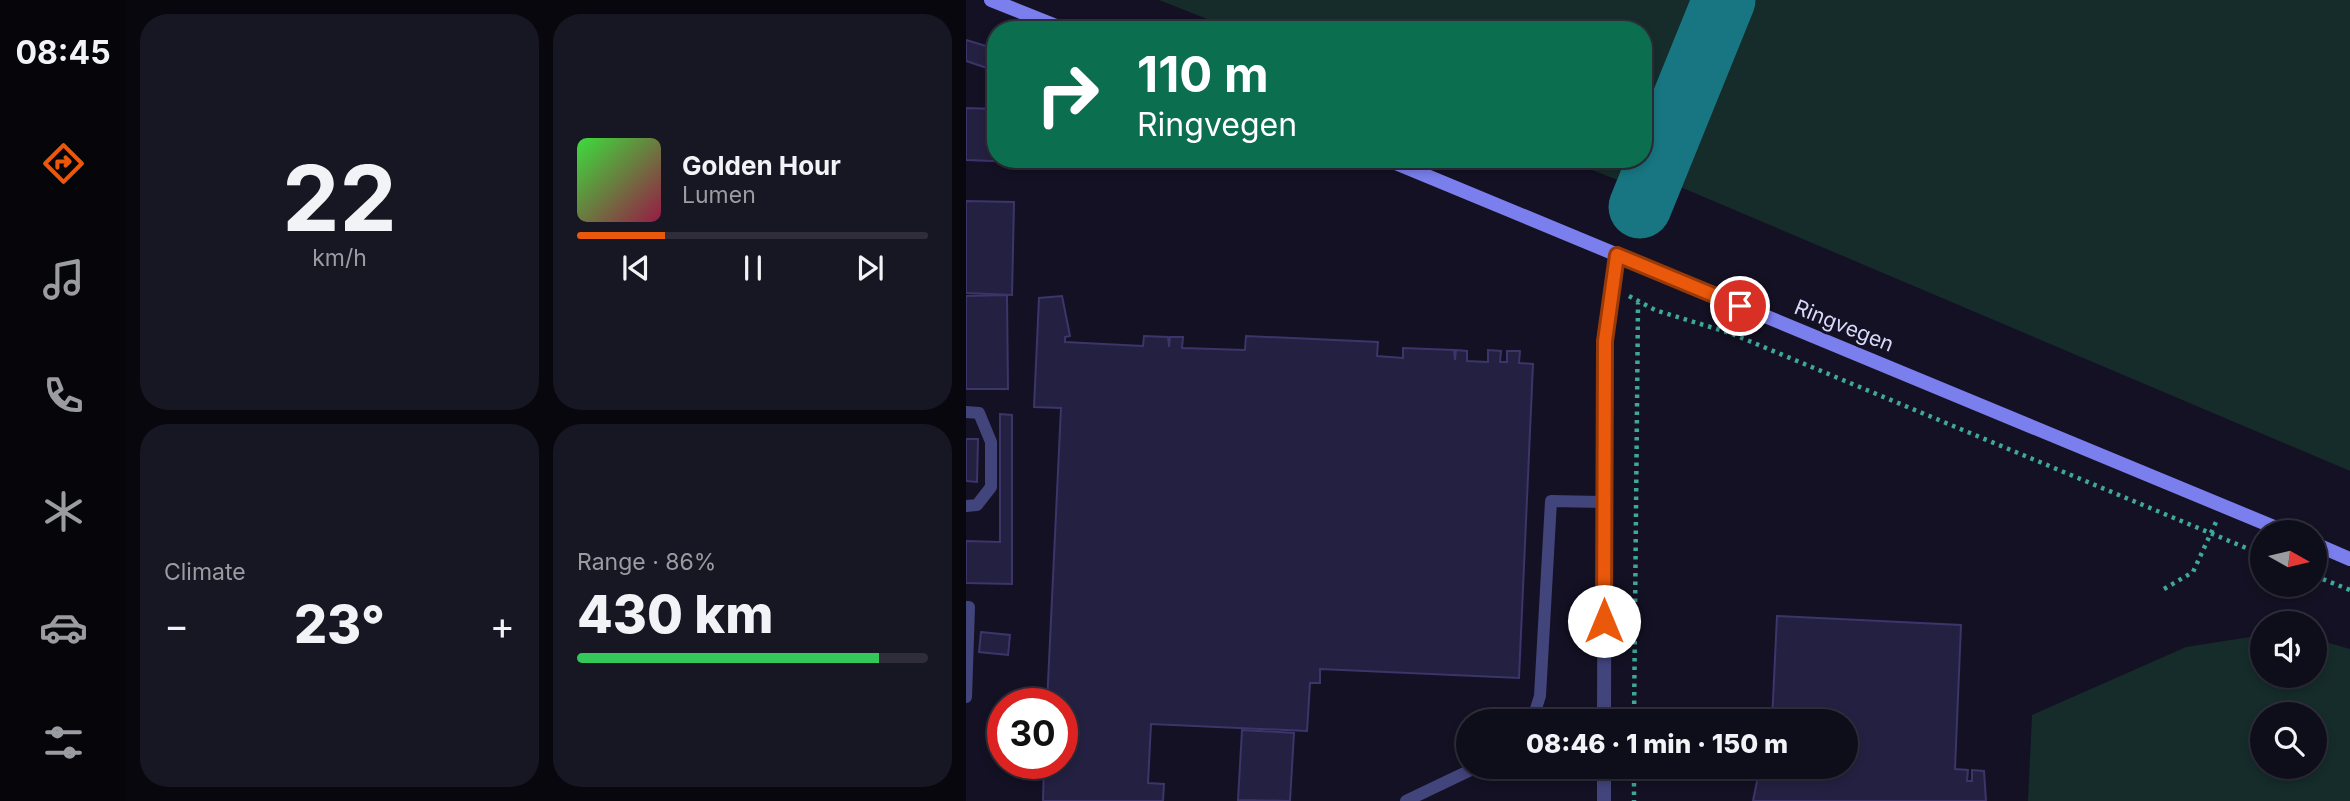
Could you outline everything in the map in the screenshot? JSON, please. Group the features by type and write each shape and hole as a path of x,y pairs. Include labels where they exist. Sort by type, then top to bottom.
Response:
{"street":[{"path":"992,0 1044,21"},
{"name":"Ringvegen","path":"1407,168 2258,520"},
{"path":"1604,709 1605,341 1617,255"},
{"path":"2328,550 2350,559"},
{"path":"1604,779 1604,801"}],"lane":[{"path":"966,412 979,413 991,442 991,487 977,505 966,506"},
{"path":"1536,709 1540,696 1551,501 1604,502"},
{"path":"966,607 969,607 966,697"},
{"path":"1406,801 1456,777"}],"path":[{"path":"1612,286 1638,303 1730,333 2250,550"},
{"path":"1634,709 1638,303"},
{"path":"2164,589 2193,572 2223,505"},
{"path":"2328,581 2350,590"},
{"path":"1634,779 1634,801"}],"green space":[{"path":"1159,0 1701,0 1652,113 1652,21 1212,21"},
{"path":"1751,0 2350,0 2350,471 1678,186"},
{"path":"1587,168 1629,168 1623,182"},
{"path":"2250,637 2250,688 2327,688 2327,642 2350,649 2350,801 2028,801 2032,715 2186,647"}],"building":[{"path":"966,40 987,46 987,68 966,61"},
{"path":"966,108 987,109 987,161 966,160"},
{"path":"966,201 1014,202 1012,295 966,293"},
{"path":"1007,295 1008,389 966,389 966,296"},
{"path":"1062,296 1070,336 1065,337 1065,342 1143,346 1144,336 1168,337 1169,347 1170,337 1183,337 1182,348 1245,350 1246,336 1378,342 1377,356 1403,358 1403,348 1454,350 1455,360 1456,350 1467,351 1467,361 1488,362 1488,350 1501,351 1500,362 1507,362 1507,351 1520,351 1519,363 1533,364 1519,678 1320,669 1320,683 1310,683 1307,731 1151,724 1148,783 1164,784 1163,801 1043,801 1044,779 1078,779 1078,688 1048,688 1061,408 1034,407 1039,298"},
{"path":"1000,414 1012,415 1012,584 966,583 966,541 1000,542"},
{"path":"966,439 978,439 977,482 966,481"},
{"path":"1777,616 1961,625 1955,769 1968,770 1967,781 1972,781 1972,770 1984,771 1986,801 1753,801 1757,779 1858,779 1858,709 1773,709"},
{"path":"981,632 1010,635 1008,655 979,652"},
{"path":"1242,730 1294,733 1290,801 1238,800"}],"taxiway":[{"path":"1640,207 1724,0"}],"route":[{"path":"1604,621 1605,341 1607,310 1617,255 1740,306"}]}
